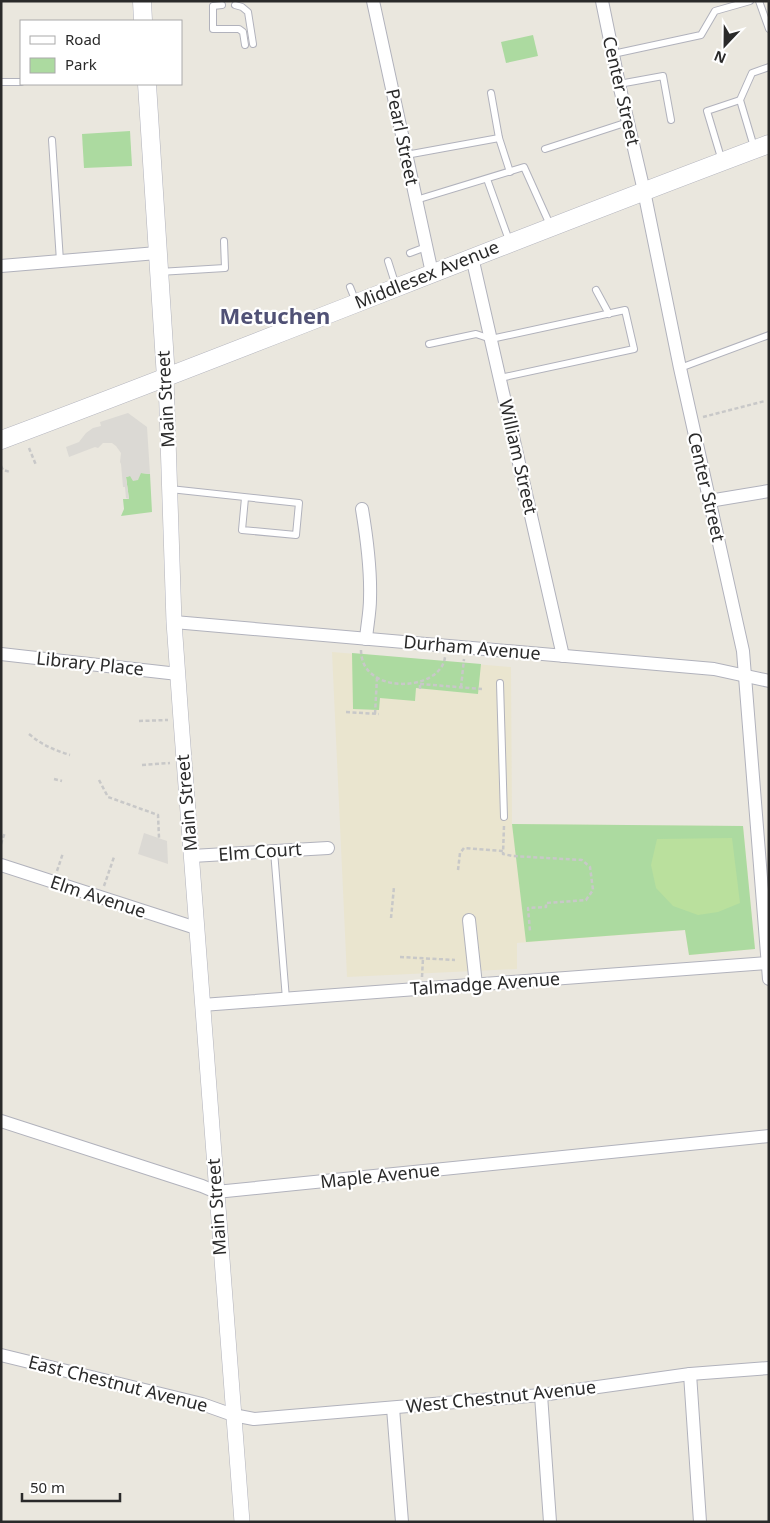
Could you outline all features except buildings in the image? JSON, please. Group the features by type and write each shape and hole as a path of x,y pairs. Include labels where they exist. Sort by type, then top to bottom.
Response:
{"main road":[{"path":"142,1 143,20"},
{"name":"Main Street","path":"147,85 166,378"},
{"name":"Middlesex Avenue","path":"1,440 166,378 353,295 396,288 550,226 762,146"}],"street":[{"name":"Pearl Street","path":"373,1 432,273"},
{"name":"Center Street","path":"602,1 644,191 691,420 743,651 769,979"},
{"path":"1,266 157,253"},
{"name":"William Street","path":"472,258 563,656"},
{"name":"Main Street","path":"166,378 174,622 242,1522"},
{"path":"709,501 769,491"},
{"path":"362,509 368,545 370,599 363,638"},
{"name":"Durham Avenue","path":"174,622 714,669 769,681"},
{"name":"Library Place","path":"1,654 178,674"},
{"name":"Elm Court","path":"192,856 328,848"},
{"name":"Elm Avenue","path":"1,865 196,928"},
{"path":"469,920 476,985"},
{"name":"Talmadge Avenue","path":"202,1005 767,963"},
{"name":"Maple Avenue","path":"1,1121 216,1192 769,1136"},
{"name":"East Chestnut Avenue","path":"1,1354 202,1404 233,1415"},
{"name":"West Chestnut Avenue","path":"233,1415 254,1419 541,1396 690,1374 769,1368"},
{"path":"690,1374 700,1522"},
{"path":"541,1396 550,1522"},
{"path":"393,1408 402,1522"}],"lane":[{"path":"613,54 701,35 715,11 750,1"},
{"path":"759,1 769,29"},
{"path":"222,6 213,6 214,29 239,29 243,32 249,44 248,12 242,6 235,5"},
{"path":"722,161 707,111 740,100 752,73 769,67"},
{"path":"619,84 662,76 671,120"},
{"path":"1,82 20,82"},
{"path":"492,93 499,138 510,172"},
{"path":"740,100 762,146"},
{"path":"545,150 628,122"},
{"path":"406,155 499,138"},
{"path":"52,140 60,261"},
{"path":"416,200 524,167 550,226"},
{"path":"487,178 510,243"},
{"path":"158,272 225,268 224,241"},
{"path":"410,253 426,247"},
{"path":"388,261 396,288"},
{"path":"596,290 609,314"},
{"path":"429,344 476,334 491,340 625,310 634,349 500,378"},
{"path":"680,368 769,335"},
{"path":"170,489 299,503 296,535 242,530 245,498"},
{"path":"500,683 504,817"},
{"path":"274,851 286,999"}],"path":[{"path":"691,420 765,401"},
{"path":"29,448 36,465"},
{"path":"1,466 3,470 10,472"},
{"path":"363,638 361,658 366,668 377,678 394,684 406,685 420,682 482,689"},
{"path":"420,682 439,670 444,661 446,646"},
{"path":"461,687 464,647"},
{"path":"375,714 377,678"},
{"path":"420,682 420,689"},
{"path":"346,712 379,714"},
{"path":"139,721 181,720"},
{"path":"29,734 41,744 70,755"},
{"path":"142,765 184,763"},
{"path":"54,779 62,781"},
{"path":"99,780 108,797 158,815 159,838"},
{"path":"504,817 503,854 582,860 590,867 593,890 586,900 546,903 546,907 528,908 530,931"},
{"path":"1,844 5,832"},
{"path":"458,870 460,853 464,848 503,851"},
{"path":"54,882 63,853"},
{"path":"101,897 114,857"},
{"path":"391,918 394,887"},
{"path":"400,957 455,960"},
{"path":"421,989 423,958"}],"shaded area":[{"path":"128,413 147,427 150,474 141,473 138,480 133,481 130,476 126,477 129,499 126,498 125,487 123,487 120,462 121,453 116,446 112,443 103,443 98,448 95,447 69,457 66,447 79,442 93,428 101,426 100,422"},
{"path":"332,652 511,667 512,824 743,826 755,949 689,955 685,930 517,943 517,969 347,977"},
{"path":"144,833 167,841 168,864 138,854"}],"green space":[{"path":"533,35 538,56 506,63 501,42"},
{"path":"130,131 132,166 84,168 82,134"},
{"path":"141,473 150,474 152,512 121,516 124,509 123,499 129,499 126,477"},
{"path":"352,653 481,664 478,694 416,688 415,701 380,698 379,710 353,709"},
{"path":"512,824 743,826 755,949 689,955 685,930 526,942"},
{"path":"732,838 740,903 718,912 698,915 673,906 656,888 651,865 657,839"}],"district":[{"name":"Metuchen","path":"275,316"}]}
